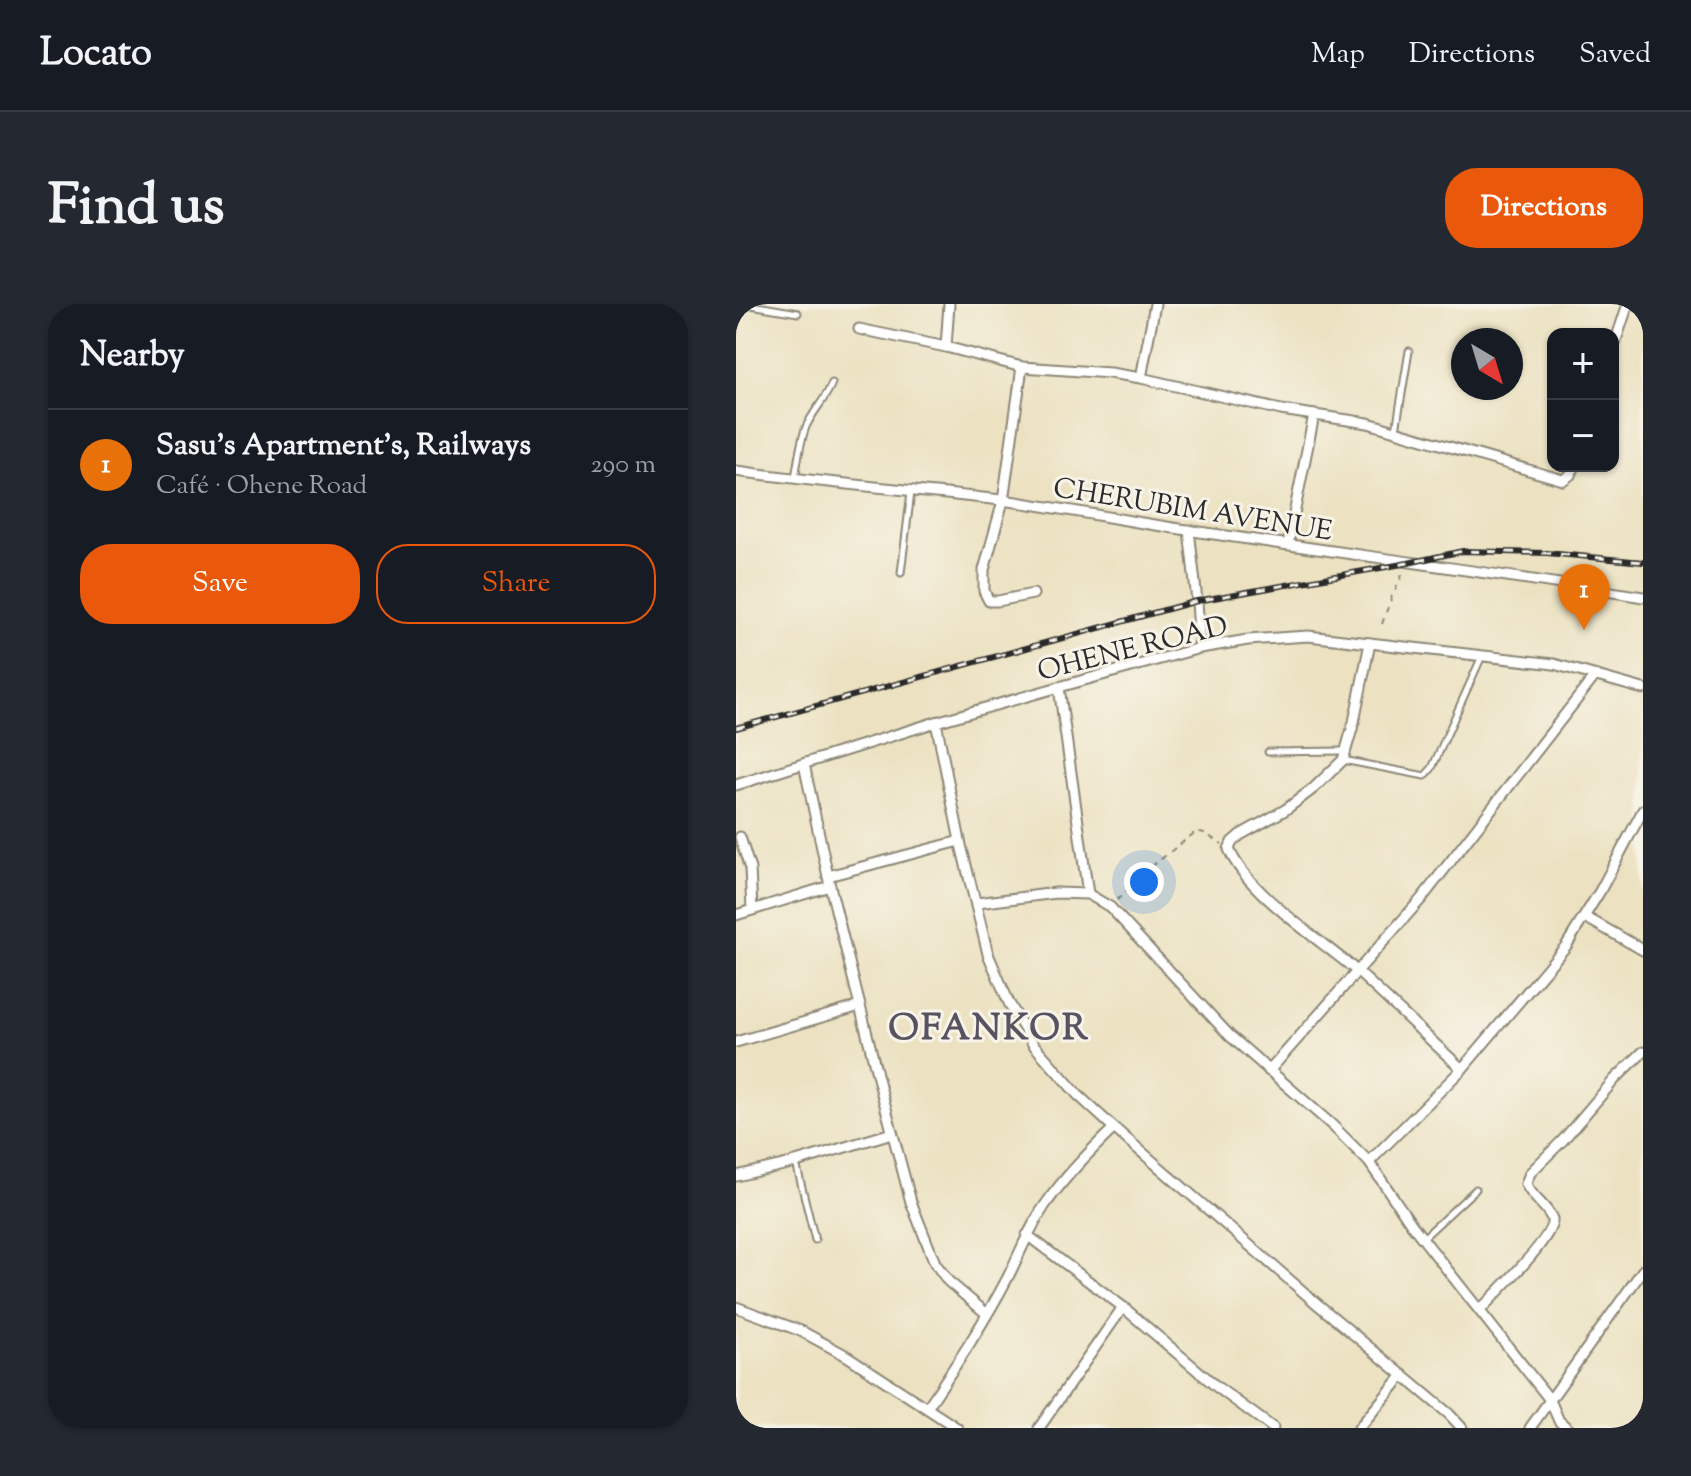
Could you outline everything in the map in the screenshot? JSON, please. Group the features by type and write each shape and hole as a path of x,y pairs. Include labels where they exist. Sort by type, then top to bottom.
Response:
{"street":[{"path":"946,347 949,304"},
{"path":"1141,378 1155,304"},
{"path":"1619,331 1628,304"},
{"path":"859,329 1022,367 1141,378 1281,410 1368,423 1563,480 1572,472"},
{"path":"1022,367 1003,501 984,570 984,591 989,601 1033,594"},
{"path":"1288,544 1314,415"},
{"name":"CHERUBIM AVENUE","path":"736,471 1003,501 1643,597"},
{"path":"1189,530 1200,648"},
{"name":"OHENE ROAD","path":"736,785 1059,687 1200,648 1248,640 1308,636 1554,664 1643,689"},
{"path":"1370,643 1344,756 1314,788 1285,810 1240,835 1229,849 1252,883 1357,972 1462,1069"},
{"path":"1269,1071 1422,898 1595,676"},
{"path":"1059,687 1088,894"},
{"path":"936,722 960,841 988,954 1009,1003 1033,1044 1078,1095 1114,1128 1462,1428"},
{"path":"804,764 829,881 911,1202 935,1263 948,1281 987,1314"},
{"path":"1369,1162 1462,1069 1566,946 1643,810"},
{"path":"740,837 750,869 752,910"},
{"path":"736,915 829,881 960,841"},
{"path":"977,903 1056,893 1088,894 1110,907 1229,1035 1333,1126 1369,1162 1422,1239 1550,1400 1559,1421 1567,1428"},
{"path":"1585,917 1643,950"},
{"path":"736,1042 860,1006"},
{"path":"1480,1310 1540,1246 1552,1226 1548,1212 1526,1184 1530,1173 1643,1052"},
{"path":"927,1408 987,1314 1046,1202 1073,1168 1114,1128"},
{"path":"736,1176 796,1162 892,1133"},
{"path":"1027,1235 1123,1307 1217,1387 1273,1428"},
{"path":"1530,1428 1643,1270"},
{"path":"736,1307 801,1331 847,1356 957,1428"},
{"path":"1039,1428 1123,1307"},
{"path":"1359,1428 1403,1375"}],"lane":[{"path":"745,304 798,313"},
{"path":"1396,430 1409,351"},
{"path":"795,479 804,432 832,383"},
{"path":"901,573 911,492"},
{"path":"1268,752 1344,756 1425,776 1432,768 1482,656"},
{"path":"796,1162 815,1240"},
{"path":"1422,1239 1476,1189"}],"path":[{"path":"1382,624 1408,563"},
{"path":"1110,907 1152,866 1197,831 1229,849"}],"railway":[{"path":"736,728 1197,601 1463,551 1547,553 1643,562"}],"place":[{"name":"Sasu's Apartment's, Railways","path":"1584,630"}],"district":[{"name":"OFANKOR","path":"989,1026"}]}
